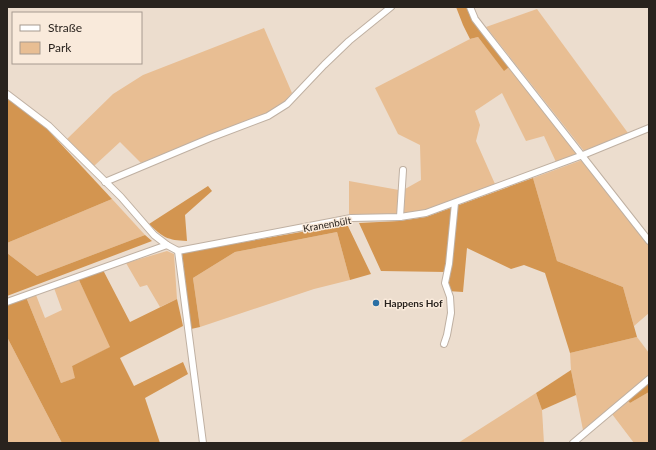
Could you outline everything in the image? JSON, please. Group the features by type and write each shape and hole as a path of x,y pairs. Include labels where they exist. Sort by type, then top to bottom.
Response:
{"street":[{"path":"105,182 210,138 268,116 287,104 349,41 392,7"},
{"path":"470,7 475,19 649,241"},
{"path":"7,94 49,126 121,197 154,235 178,251 203,443"},
{"name":"Kranenbült","path":"178,251 351,218 400,217 426,213 583,155 649,128"},
{"path":"400,217 403,170"},
{"path":"444,344 451,313 450,297 445,283 449,264 455,203"},
{"path":"7,302 167,245"},
{"path":"573,443 649,379"}],"green space":[{"path":"537,9 628,133 584,151 486,27"},
{"path":"264,28 292,93 285,101 267,113 141,163 120,142 94,166 67,139 113,94 143,75"},
{"path":"478,37 504,70 509,67 578,154 556,162 544,136 526,141 502,93 475,111 480,125 476,141 495,184 425,210 404,213 405,189 421,180 420,145 398,134 375,88 470,39"},
{"path":"582,160 649,246 649,313 634,326 623,287 557,261 533,178"},
{"path":"349,181 399,190 398,214 349,214"},
{"path":"112,199 145,235 37,276 7,253 7,243"},
{"path":"337,232 350,280 314,289 200,327 193,278 235,252"},
{"path":"167,251 174,254 177,299 160,307 147,285 140,287 126,263"},
{"path":"78,278 111,347 72,366 76,378 61,383 26,297 36,295 45,318 62,310 54,288"},
{"path":"7,337 62,443 7,443"},
{"path":"637,337 649,353 649,375 583,430 571,370 570,353"},
{"path":"649,392 649,443 634,443 612,414 628,401 630,403"},
{"path":"536,393 542,410 544,443 458,443"}],"shaded area":[{"path":"456,7 467,7 472,18 509,67 504,71 478,37 470,39"},
{"path":"7,98 46,128 112,199 7,243"},
{"path":"533,178 557,261 623,287 637,337 570,353 545,273 524,265 511,269 467,248 463,292 447,291 446,272 381,271 359,223 399,221 426,217"},
{"path":"208,186 212,191 185,215 187,241 170,239 158,232 149,224"},
{"path":"347,224 371,274 350,280 337,232 235,252 193,278 200,327 191,329 182,253"},
{"path":"145,235 152,241 7,296 7,253 37,276"},
{"path":"103,270 130,322 177,299 183,326 120,358 134,386 183,362 188,374 145,398 160,443 62,443 7,337 7,303 26,297 61,383 75,378 72,366 110,347 78,278"},
{"path":"571,370 576,395 542,410 536,393"},
{"path":"649,383 649,392 630,403 628,401"}],"place":[{"name":"Happens Hof","path":"376,303"}]}
